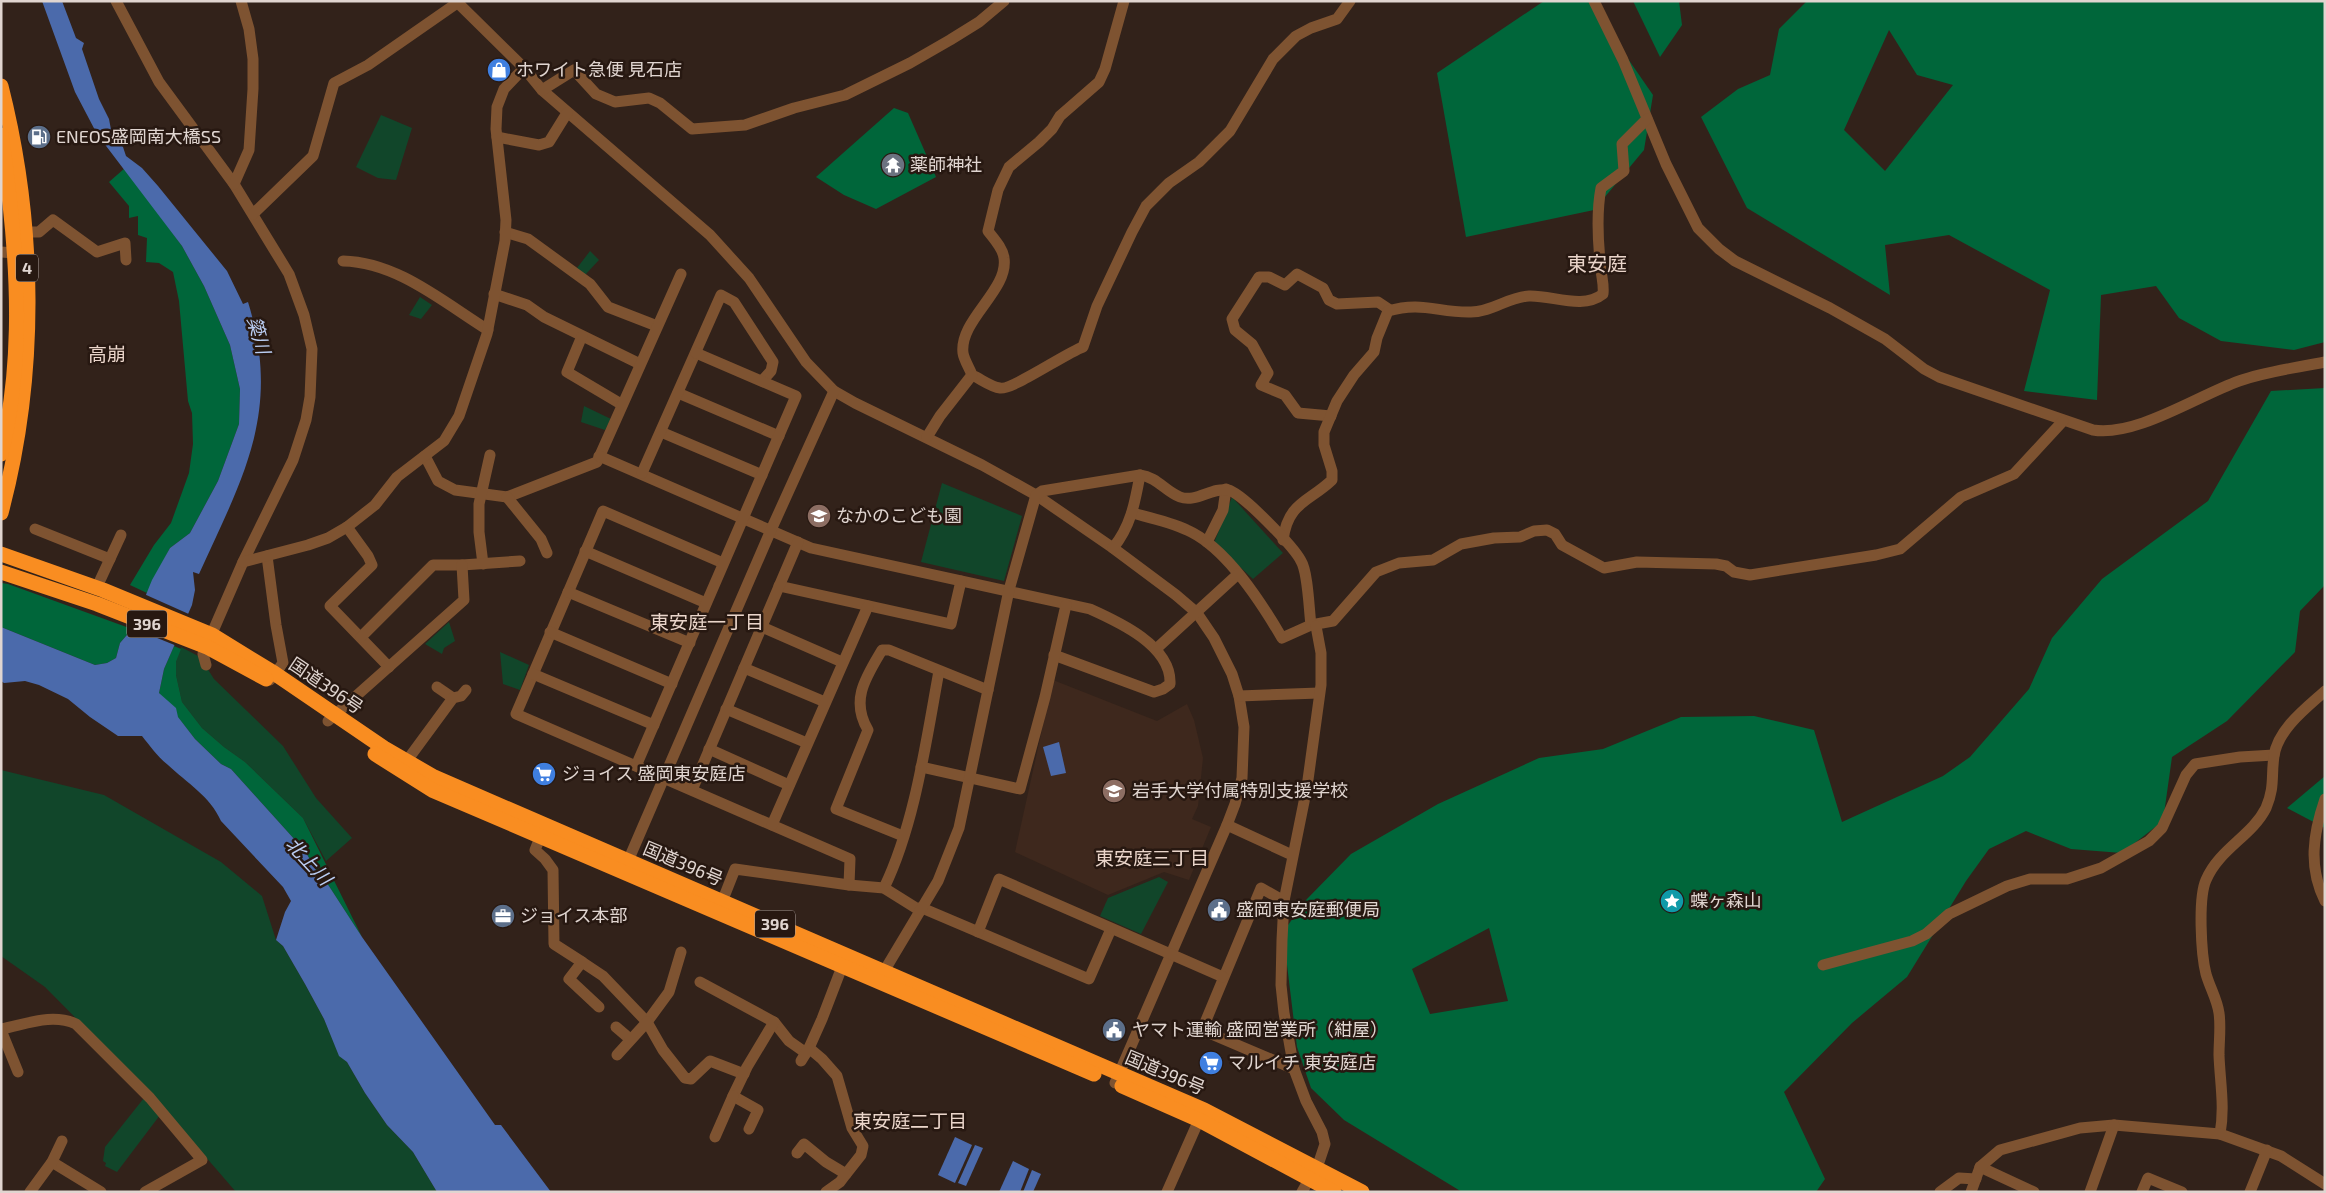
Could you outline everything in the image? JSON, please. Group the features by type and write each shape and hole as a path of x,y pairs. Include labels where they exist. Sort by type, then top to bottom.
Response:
{"highway":[{"name":"4","path":"1,86 16,158 24,232 28,341 21,418 1,514"},
{"name":"4","path":"1,135 16,355 9,423 1,454"},
{"name":"国道396号","path":"1,554 205,639 271,677 331,717 384,748 404,765 434,777 542,830 881,977 1006,1023 1117,1079 1202,1115 1334,1192"},
{"name":"国道396号","path":"1,572 98,594"},
{"name":"国道396号","path":"542,830 628,861 720,906"},
{"name":"国道396号","path":"1309,1179 1362,1192"}],"street":[{"path":"116,1 159,82 234,184 289,274 301,306 312,349 306,420 293,460 205,639 203,654 206,665"},
{"path":"234,184 249,150 252,89 253,59 249,29 241,1"},
{"path":"542,90 574,70 596,94 615,102 649,98 660,103 692,129 745,125 794,108 846,95 861,88 950,40 979,22 1004,1"},
{"path":"1124,1 1105,69 1098,82 1060,116 1052,130 1009,167 998,190 988,231 1002,252 1004,267 1000,280 965,338 963,354 972,375 1001,389 1010,388 1051,362 1083,347 1097,306 1146,206 1168,184 1199,162 1230,131 1272,59 1296,36 1337,18 1350,1"},
{"path":"1594,1 1623,60 1666,164 1698,228 1718,249 1735,261 1830,308 1885,339 1924,369 1938,377 2063,421 2104,432 2123,430 2238,381 2265,372 2325,362"},
{"path":"253,214 313,156 334,83 368,65 458,2 524,68 542,90 710,235 748,278 806,362 834,390 855,403 927,437 1036,495 1113,548 1197,613 1220,648 1232,674 1239,696 1244,727 1244,762 1235,804 1117,1079"},
{"path":"243,562 328,538 347,527 375,505 397,477 444,441 460,416 488,330 505,232 506,220 497,137 497,107 504,89 524,68"},
{"path":"497,137 539,145 550,142 567,113"},
{"path":"1283,540 1287,523 1296,506 1319,492 1332,480 1324,432 1337,401 1354,375 1374,352 1377,338 1388,311 1406,306 1468,313 1482,312 1510,300 1529,296 1582,301 1597,299 1603,294 1598,203 1601,188 1609,180 1624,171 1622,144 1647,119"},
{"path":"24,232 39,232 53,220 97,252 125,243 126,260"},
{"path":"505,232 528,238 590,284 608,307 657,326"},
{"path":"343,261 358,261 406,277 488,330"},
{"path":"425,456 438,481 455,490 507,497 597,462 681,274"},
{"path":"1331,416 1298,413 1285,395 1261,386 1268,373 1252,344 1235,330 1232,319 1259,277 1269,277 1285,285 1297,274 1322,288 1329,300 1337,304 1378,302 1390,310"},
{"path":"494,294 527,305 544,317 640,364"},
{"path":"642,473 721,295 734,302 773,362 771,371 762,381"},
{"path":"582,336 567,372 622,404"},
{"path":"636,766 796,396 696,353"},
{"path":"927,437 940,416 972,375"},
{"path":"628,861 771,530 834,390"},
{"path":"678,393 779,436"},
{"path":"1132,513 1188,530 1207,542 1238,574 1261,602 1282,638 1313,625 1333,621 1376,572 1399,563 1432,560 1461,544 1494,538 1520,537 1534,531 1547,530 1555,534 1562,545 1604,568 1638,562 1716,564 1726,566 1734,572 1750,575 1876,555 1900,549 1961,497 2014,474 2063,421"},
{"path":"661,432 762,475"},
{"path":"483,564 479,532 479,504 490,455"},
{"path":"599,456 642,473 811,548 1090,609 1123,624 1156,649 1171,676 1170,684 1154,692 1054,655"},
{"path":"1113,548 1123,536 1132,513 1140,476"},
{"path":"881,977 922,908 949,857 959,828 1009,590 1036,495 1042,491 1140,476 1148,476 1179,497 1189,499 1226,489 1244,498 1302,562 1313,625 1321,653 1319,693 1307,787 1284,901 1281,985 1294,1069 1299,1085 1322,1132 1325,1144 1309,1179"},
{"path":"1207,542 1222,510 1226,489"},
{"path":"507,497 541,539 547,553"},
{"path":"723,563 603,510 516,714 850,859 849,885"},
{"path":"347,527 368,556 372,565 330,606 389,667"},
{"path":"35,529 110,559"},
{"path":"98,594 110,559 121,535"},
{"path":"692,790 798,542"},
{"path":"586,551 706,603"},
{"path":"267,556 283,663 271,677"},
{"path":"361,637 433,565 520,561"},
{"path":"331,717 464,600 462,565"},
{"path":"1156,649 1238,574"},
{"path":"780,586 952,624 961,581"},
{"path":"568,592 690,643"},
{"path":"921,767 1020,789 1032,750 1066,605"},
{"path":"772,825 868,606"},
{"path":"762,627 842,662"},
{"path":"550,632 672,684"},
{"path":"903,836 836,809 868,730 861,718 862,684 882,650 889,650 988,690"},
{"path":"744,668 825,702"},
{"path":"884,888 892,871 903,836 921,767 939,671"},
{"path":"533,674 654,726"},
{"path":"438,687 453,698"},
{"path":"404,765 453,698 461,696 466,690"},
{"path":"2220,1134 2223,1110 2219,1015 2216,996 2211,989 2206,971 2201,904 2205,881 2216,861 2261,817 2270,797 2274,776 2274,755 2285,731 2325,691"},
{"path":"1239,696 1319,693"},
{"path":"726,709 807,743"},
{"path":"710,749 789,785"},
{"path":"1823,965 1912,941 1926,934 1949,914 2007,886 2030,879 2067,879 2101,868 2149,841 2162,828 2186,775 2196,764 2240,757 2274,755"},
{"path":"2325,799 2314,842 2316,879 2325,901"},
{"path":"1226,825 1292,854"},
{"path":"542,830 534,850 553,870 554,944 604,976 647,1022 663,1050 685,1078 691,1079 710,1061 744,1074"},
{"path":"720,906 735,869 884,888 916,908 922,908 1089,979 1111,929"},
{"path":"978,932 999,879 1223,977"},
{"path":"1284,901 1261,888 1202,1030 1294,1069"},
{"path":"617,1055 647,1022 669,992 681,952"},
{"path":"805,1054 822,1019 844,960"},
{"path":"582,962 569,979 599,1006"},
{"path":"700,982 774,1022 789,1041 805,1054 822,1059 837,1076 852,1128 863,1146 860,1155 840,1182 826,1192"},
{"path":"18,1072 1,1029 52,1018 68,1020 76,1024 150,1098 202,1160 145,1192"},
{"path":"715,1137 744,1074 774,1022"},
{"path":"616,1027 630,1039"},
{"path":"734,1096 758,1110 749,1129"},
{"path":"1168,1192 1202,1115"},
{"path":"2090,1192 2114,1126"},
{"path":"1971,1192 1980,1167 2000,1150 2080,1128 2114,1126 2220,1134 2267,1150 2306,1170 2325,1184"},
{"path":"30,1192 52,1162 62,1141"},
{"path":"797,1153 804,1144 826,1162 846,1174"},
{"path":"2250,1192 2267,1150"},
{"path":"52,1162 87,1188 101,1192"},
{"path":"1980,1167 2033,1192"},
{"path":"1940,1192 1959,1178 1976,1178"},
{"path":"2142,1192 2148,1178 2182,1192"}],"shaded area":[{"name":"岩手大学付属特別支援学校","path":"1053,680 1157,721 1187,704 1194,720 1203,758 1198,806 1192,819 1211,827 1189,880 1164,872 1108,895 1015,852"}],"green space":[{"path":"1544,1 1588,1 1653,95 1644,150 1594,210 1466,237 1437,73"},
{"path":"1633,1 1679,1 1682,25 1660,57"},
{"path":"1807,1 2325,1 2325,342 2294,350 2221,341 2179,318 2156,286 2101,295 2097,400 2024,391 2050,290 1949,235 1885,245 1890,295 1747,208 1701,117 1738,89 1770,75 1779,29","holes":["1889,30 1917,75 1953,85 1885,171 1844,130"]},
{"path":"894,108 908,113 936,177 876,209 844,195 816,177"},
{"path":"381,115 412,128 396,180 378,178 356,167"},
{"path":"125,168 182,246 204,286 230,345 240,389 239,424 218,481 190,533 170,548 147,593 130,585 154,545 171,523 189,473 193,444 192,413 188,401 179,301 173,272 159,263 146,262 147,238 138,235 138,216 129,218 129,206 109,182"},
{"path":"590,251 599,260 585,275 577,268"},
{"path":"420,297 432,305 421,319 409,315"},
{"path":"2325,388 2325,585 2300,611 2295,652 2227,721 2172,757 2163,821 2122,853 2071,849 2026,831 1989,849 1966,881 1907,977 1852,1023 1784,1092 1825,1179 1816,1192 1462,1192 1344,1120 1311,1088 1297,1047 1283,932 1306,900 1351,854 1438,804 1539,758 1603,749 1681,717 1754,716 1814,730 1842,822 1943,776 1970,757 2029,689 2052,638 2102,579 2208,501 2271,391","holes":["1489,928 1508,1001 1430,1014 1412,969"]},
{"path":"584,406 611,419 605,430 581,422"},
{"path":"942,483 1022,516 1004,581 921,562"},
{"path":"1232,497 1283,553 1253,579 1214,543"},
{"path":"2,583 132,629 120,643 116,658 107,663 95,665 1,627"},
{"path":"449,622 455,641 444,648 442,654 425,644"},
{"path":"174,646 181,649 176,662 176,675 182,702 202,728 245,762 303,818 362,937 327,883 322,880 305,851 231,769 221,764 195,739 159,693 164,669"},
{"path":"181,647 200,657 214,679 283,746 316,798 352,838 326,861 303,818 245,762 202,728 182,702 176,675 176,662"},
{"path":"500,652 529,665 520,690 503,684"},
{"path":"1,770 104,795 221,862 262,896 276,940 283,946 305,984 324,1019 339,1055 347,1062 387,1125 413,1152 437,1192 236,1192 154,1097 45,987 1,956"},
{"path":"2325,776 2325,828 2287,808"},
{"path":"1159,877 1168,882 1141,934 1100,916 1108,898"},
{"path":"144,1098 160,1115 117,1172 105,1166 106,1163 103,1161 105,1147"}],"water":[{"name":"北上川","path":"42,1 62,1 76,38 84,43 82,49 99,99 109,119 112,135 123,147 126,156 142,168 158,186 227,271 243,304 248,302 257,341 261,377 259,411 253,443 230,506 199,574 193,572 195,590 192,605 164,669 159,693 176,708 178,717 195,739 221,764 231,769 305,851 322,880 327,883 362,937 495,1125 501,1125 551,1192 437,1192 413,1152 387,1125 347,1062 339,1056 324,1019 305,984 283,946 276,940 285,912 291,901 283,887 221,821 211,804 198,790 161,758 142,736 118,736 68,699 39,685 25,681 4,683 1,681 1,627 95,665 107,663 116,658 120,643 132,629 152,580 170,548 190,533 218,481 239,424 240,389 230,345 204,286 182,246 97,134 75,92"},
{"path":"1059,742 1066,773 1051,776 1043,747"},
{"path":"955,1137 972,1145 955,1183 938,1175"},
{"path":"975,1145 983,1148 966,1186 958,1183"},
{"path":"1013,1161 1029,1169 1020,1192 999,1192"},
{"path":"1032,1170 1041,1174 1033,1192 1023,1192"}],"pier":[{"path":"144,594 191,615 177,646 130,627"}],"place":[{"name":"ホワイト急便 見石店","path":"499,70"},
{"name":"ENEOS盛岡南大橋SS","path":"39,137"},
{"name":"薬師神社","path":"893,165"},
{"name":"なかのこども園","path":"819,516"},
{"name":"ジョイス 盛岡東安庭店","path":"544,774"},
{"name":"岩手大学付属特別支援学校","path":"1114,791"},
{"name":"蝶ヶ森山","path":"1672,901"},
{"name":"盛岡東安庭郵便局","path":"1219,910"},
{"name":"ジョイス本部","path":"503,916"},
{"name":"ヤマト運輸 盛岡営業所（紺屋）","path":"1114,1030"},
{"name":"マルイチ 東安庭店","path":"1211,1063"}],"district":[{"name":"東安庭","path":"1597,264"},
{"name":"高崩","path":"107,354"},
{"name":"東安庭一丁目","path":"707,622"},
{"name":"東安庭三丁目","path":"1152,858"},
{"name":"東安庭二丁目","path":"910,1121"}],"water label":[{"name":"簗川","path":"259,335"}]}
